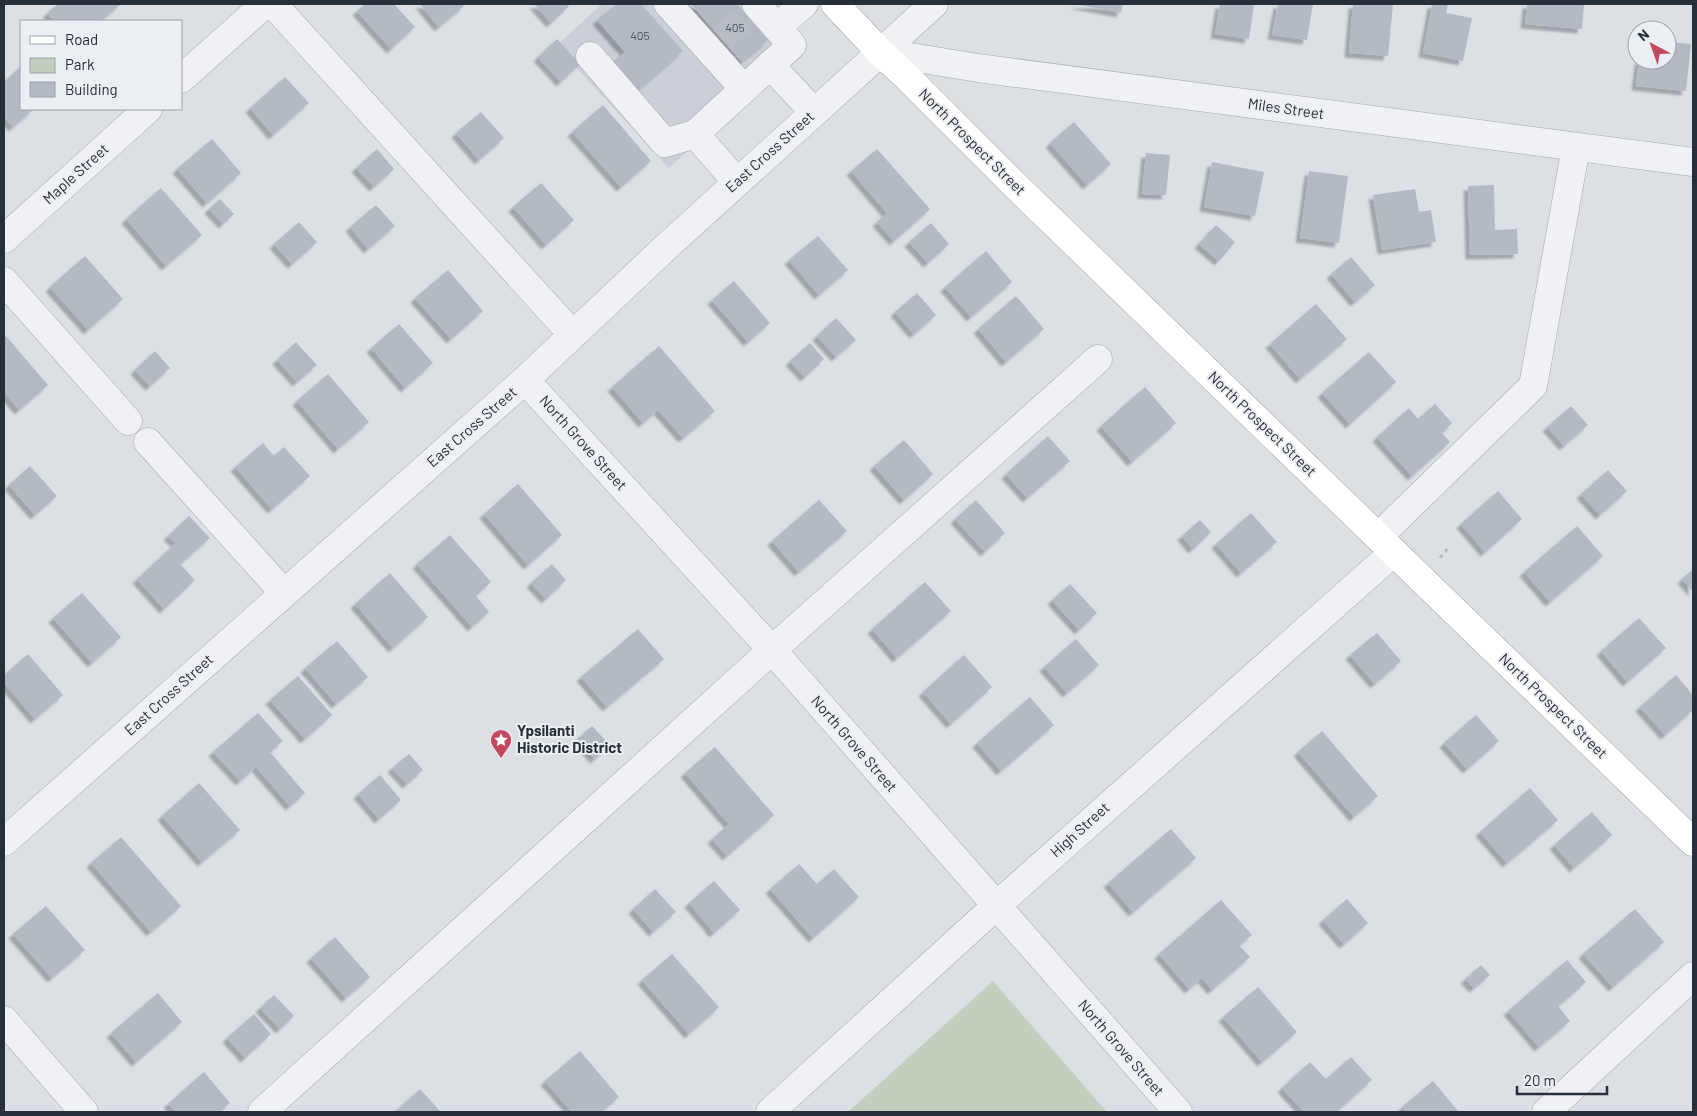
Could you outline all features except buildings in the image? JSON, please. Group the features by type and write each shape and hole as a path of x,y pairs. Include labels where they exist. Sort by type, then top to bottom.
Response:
{"main road":[{"name":"North Prospect Street","path":"834,4 1028,198 1693,842"}],"street":[{"path":"182,78 265,4"},
{"path":"274,4 573,335"},
{"path":"777,27 804,4"},
{"name":"East Cross Street","path":"4,842 525,380 737,182 934,4"},
{"path":"678,7 716,45 744,89"},
{"path":"590,56 665,143 694,134 792,45 777,27 754,9"},
{"name":"Miles Street","path":"880,52 988,69 1693,162"},
{"path":"770,65 814,112"},
{"name":"Maple Street","path":"4,239 147,110"},
{"path":"694,134 737,182"},
{"name":"High Street","path":"770,1112 996,906 1386,544 1533,386 1576,147"},
{"path":"4,281 128,421"},
{"path":"262,1112 772,650 1098,359"},
{"name":"North Grove Street","path":"525,380 772,650 1178,1112"},
{"path":"148,442 284,593"},
{"path":"1546,1112 1693,976"},
{"path":"4,1020 84,1112"}],"path":[{"path":"1436,562 1449,547"}],"shaded area":[{"path":"602,4 762,4 803,49 669,168 556,46"}],"green space":[{"path":"993,981 1107,1112 848,1112"}],"tunnel":[{"path":"722,39 748,16"}],"place":[{"name":"Ypsilanti Historic District","path":"501,759"}]}
